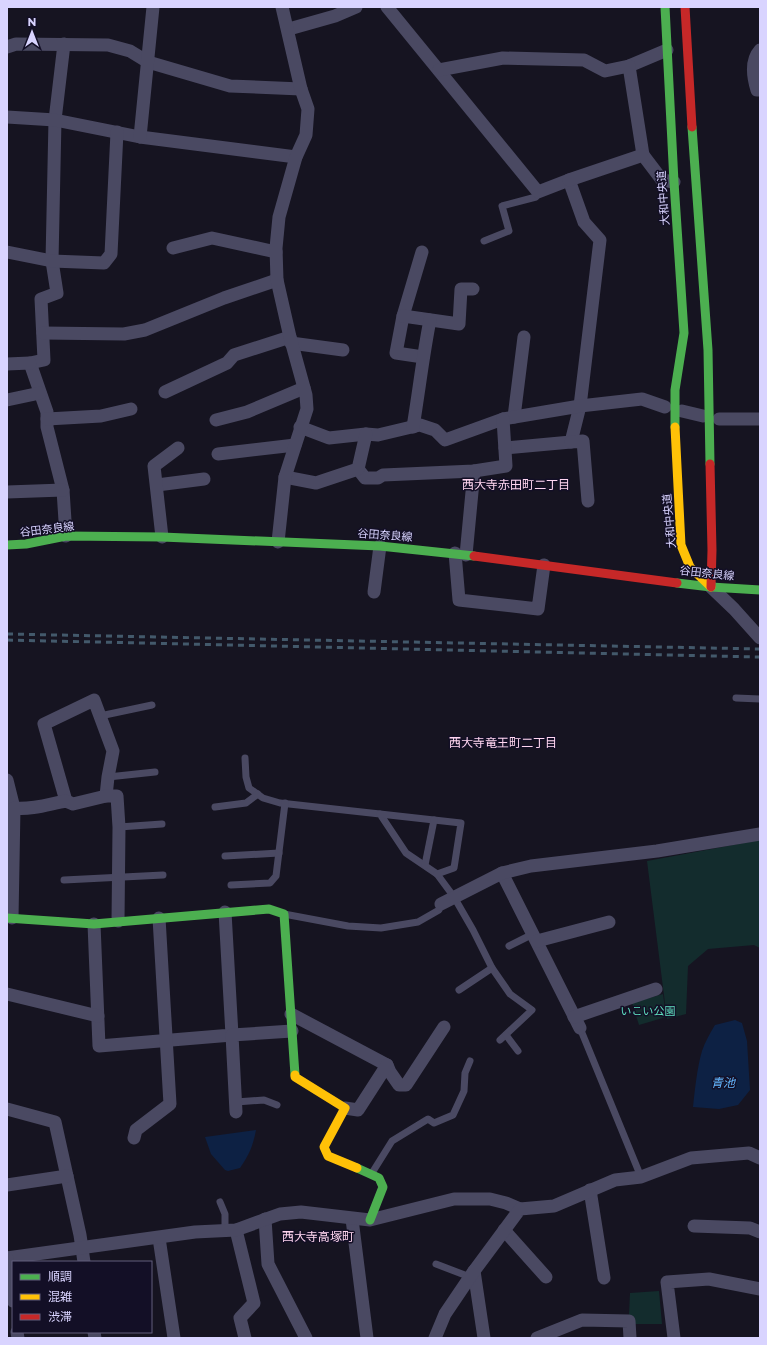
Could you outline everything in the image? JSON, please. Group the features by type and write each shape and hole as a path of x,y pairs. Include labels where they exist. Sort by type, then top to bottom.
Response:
{"street":[{"path":"140,137 153,7"},
{"path":"278,542 285,477 307,409 304,388 290,340 277,280 276,252 279,216 296,157 306,135 308,108 282,7"},
{"path":"288,29 335,16 356,7"},
{"path":"387,7 538,192 643,155"},
{"name":"大和中央道","path":"665,7 684,333 675,390 681,545 690,567 711,587"},
{"path":"685,7 708,350 712,550 711,587 734,609 760,638"},
{"path":"7,47 16,44 108,44 130,52 148,62 230,86 302,89"},
{"path":"7,364 30,363 44,360 41,299 57,292 52,261 54,120 64,44"},
{"path":"439,70 503,58 584,60 605,71 630,66 667,50"},
{"path":"760,50 755,56 754,79 757,90 760,90"},
{"path":"630,66 643,155 662,180 674,182"},
{"path":"7,117 54,120 140,137 296,157"},
{"path":"7,252 52,261 104,263 111,254 118,132"},
{"path":"569,180 584,222 600,240 580,406 571,442"},
{"path":"173,248 212,238 276,252"},
{"path":"422,252 403,316 396,353 423,356"},
{"path":"42,333 124,334 145,330 224,298 277,280"},
{"path":"403,316 459,324 462,289 473,289"},
{"path":"413,426 423,356 430,320"},
{"path":"358,469 365,478 378,478 383,475 474,471 506,466 505,448 508,418 524,337"},
{"path":"165,392 227,363 234,355 290,340 343,350"},
{"path":"30,363 47,412 47,428 63,490 66,536"},
{"path":"216,420 247,412 304,388"},
{"path":"7,400 40,393"},
{"path":"300,428 329,438 366,434 378,435 420,425 435,430 446,440 508,418 580,406 642,399 665,407"},
{"path":"47,419 102,416 131,409"},
{"path":"682,411 703,416"},
{"path":"719,419 760,419"},
{"path":"358,469 366,434"},
{"path":"505,448 583,441 588,501"},
{"path":"218,454 295,445"},
{"path":"162,537 154,466 178,448"},
{"path":"285,477 316,483 358,469"},
{"path":"474,471 461,554 459,600 538,609 544,565"},
{"path":"156,485 204,480"},
{"path":"7,492 63,490"},
{"name":"谷田奈良線","path":"7,545 26,544 66,536 162,537 380,546 461,554 711,587 760,590"},
{"path":"374,592 380,546"},
{"path":"66,801 44,724 94,700 113,751 106,796"},
{"path":"7,780 14,808 10,852 10,918 94,924 269,909 284,914 295,1076 345,1108 358,1110 387,1065"},
{"path":"14,808 23,809 66,801 73,804 106,796 117,796 119,827 118,921"},
{"path":"441,904 502,873 532,866 656,851 760,834"},
{"path":"502,873 577,1022 656,989"},
{"path":"225,912 236,1107"},
{"path":"134,1138 136,1130 170,1104 159,918"},
{"path":"535,938 609,922"},
{"path":"94,924 99,1046 292,1031"},
{"path":"7,994 98,1016"},
{"path":"291,1014 387,1065 399,1085 406,1085 444,1027"},
{"path":"345,1108 324,1147 328,1156 379,1178 384,1187 370,1220"},
{"path":"7,1109 56,1122 66,1176 80,1235 84,1261"},
{"path":"12,1294 7,1258 82,1249 196,1232 231,1230 280,1214 301,1212 370,1220 454,1199 490,1199 506,1203 520,1209 554,1206 615,1180 640,1177 691,1158 749,1153 760,1158"},
{"path":"7,1186 66,1176"},
{"path":"590,1190 604,1278"},
{"path":"435,1338 445,1314 472,1274 520,1209"},
{"path":"265,1219 268,1264 306,1338"},
{"path":"352,1219 367,1338"},
{"path":"694,1226 750,1228 760,1232"},
{"path":"231,1230 254,1303 240,1318 245,1338"},
{"path":"504,1230 546,1277"},
{"path":"159,1238 174,1338"},
{"path":"472,1274 484,1338"},
{"path":"674,1338 667,1282 709,1279 760,1289"},
{"path":"537,1338 582,1320 628,1321 630,1338"}],"lane":[{"path":"484,241 509,232 502,206 536,196 538,192"},
{"path":"736,698 760,699"},
{"path":"100,716 152,705"},
{"path":"245,758 246,777 249,788 263,798 284,803 461,823 454,868 437,874"},
{"path":"108,777 155,772"},
{"path":"215,807 246,803 258,794"},
{"path":"231,885 270,883 276,876 284,803"},
{"path":"380,814 406,853 437,874 454,897 492,968 510,994 532,1010 500,1040"},
{"path":"425,865 434,820"},
{"path":"119,827 162,824"},
{"path":"225,856 279,853"},
{"path":"64,880 163,875"},
{"path":"284,914 348,926 381,928 418,922 439,910 441,904"},
{"path":"509,946 535,938"},
{"path":"459,990 492,968"},
{"path":"577,1022 640,1177"},
{"path":"506,1035 518,1051"},
{"path":"372,1174 392,1141 428,1119 434,1123 453,1115 464,1091 465,1073 470,1061"},
{"path":"236,1107 264,1100 277,1105"},
{"path":"220,1202 231,1230"},
{"path":"436,1264 472,1274"}],"green space":[{"path":"760,840 760,948 754,945 708,949 688,966 686,1014 667,1019 647,861"},
{"name":"いこい公園","path":"663,994 666,1017 639,1025 632,1003"},
{"path":"659,1291 662,1324 634,1324 629,1315 630,1293"}],"water":[{"name":"青池","path":"735,1020 742,1023 747,1041 750,1090 738,1105 719,1109 693,1107 696,1079 702,1051 706,1041 715,1025"},
{"path":"256,1130 254,1141 240,1168 228,1171 225,1170 211,1154 205,1137"}],"railway":[{"path":"7,634 760,649"},
{"path":"7,640 760,657"}],"traffic: fast":[{"path":"665,7 684,333 675,390 675,427"},
{"path":"692,127 708,350 710,464"},
{"path":"7,545 26,544 66,536 162,537 380,546 474,556"},
{"path":"677,583 760,590"},
{"path":"7,918 94,924 269,909 284,914 295,1075"},
{"path":"357,1168 379,1178 383,1187 370,1220"}],"traffic: slow":[{"path":"675,427 681,545 690,567 711,587"},
{"path":"295,1075 295,1077 345,1108 324,1147 328,1156 357,1168"}],"traffic: jam":[{"path":"685,7 692,127"},
{"path":"710,464 712,550 711,587"},
{"path":"474,556 677,583"}],"district":[{"name":"西大寺赤田町二丁目","path":"516,484"},
{"name":"西大寺竜王町二丁目","path":"503,742"},
{"name":"西大寺高塚町","path":"318,1236"}]}
